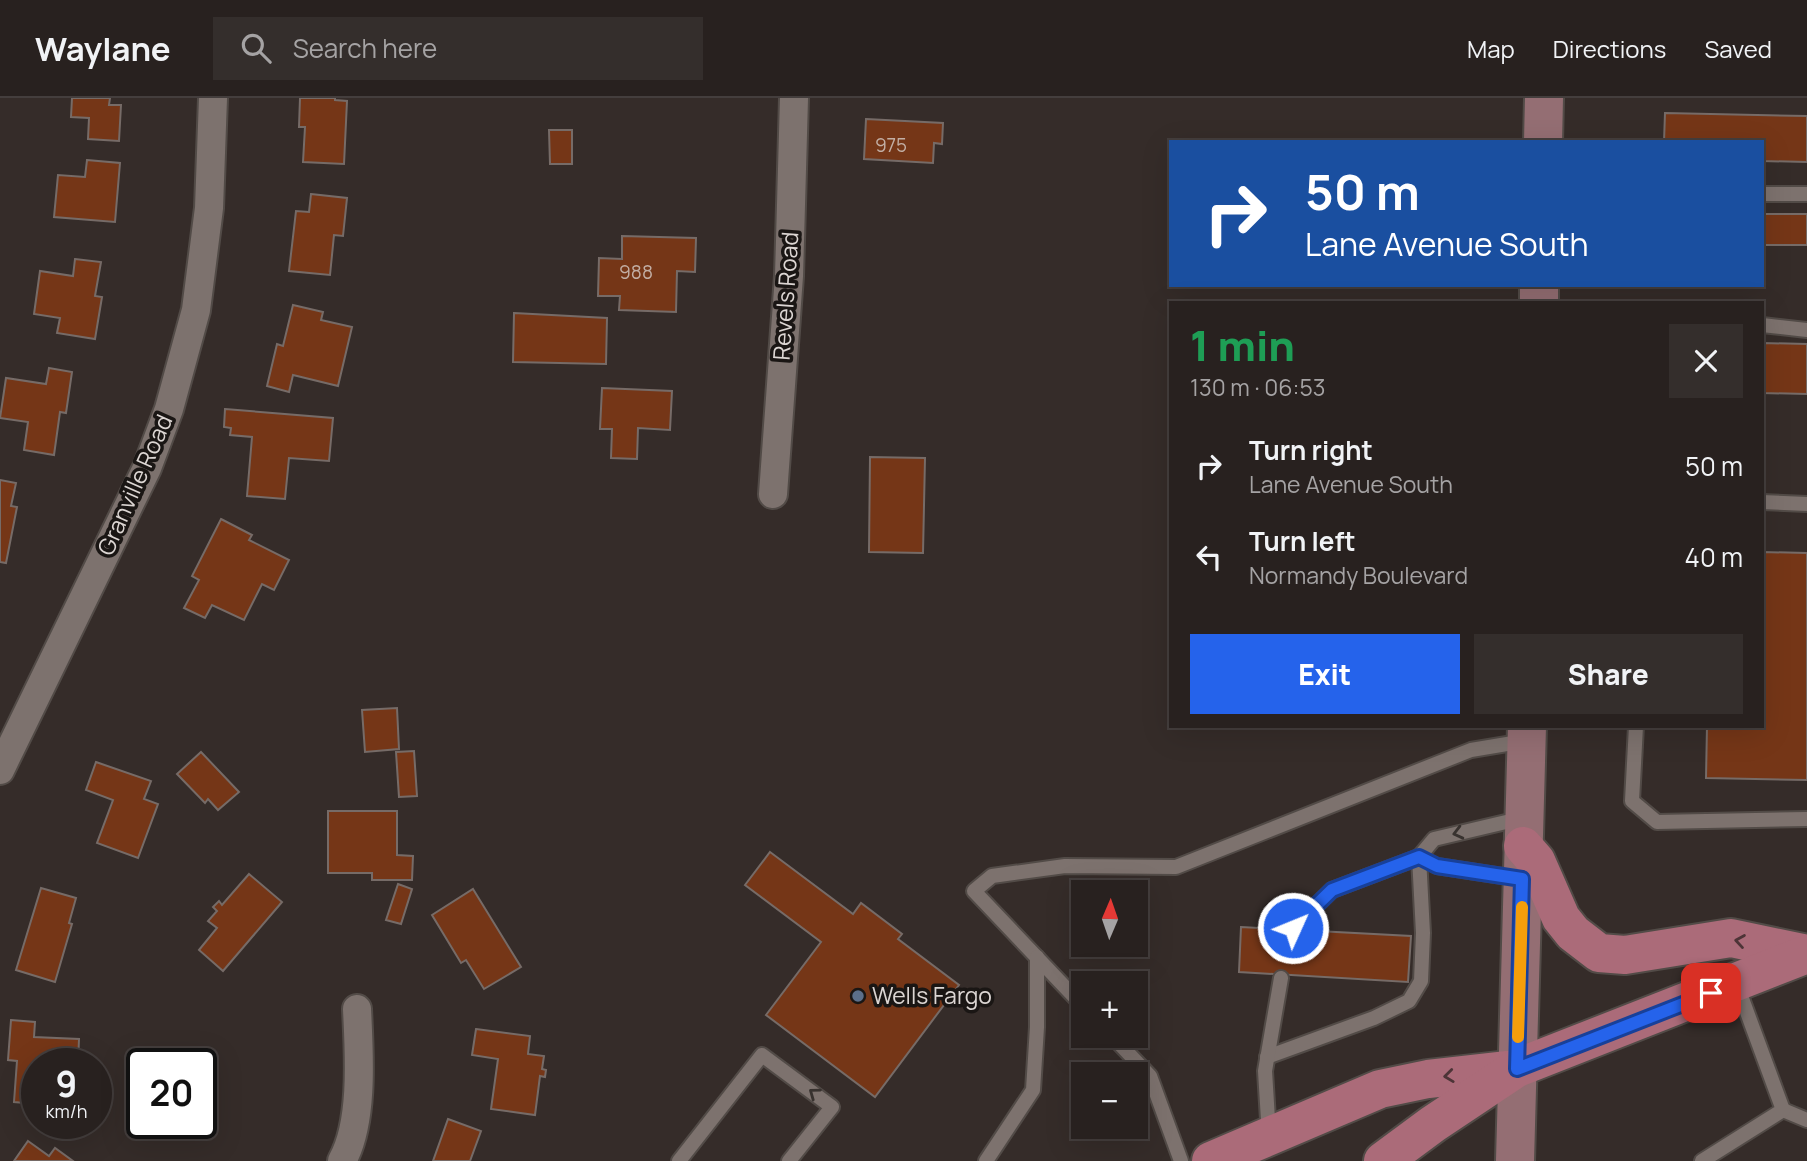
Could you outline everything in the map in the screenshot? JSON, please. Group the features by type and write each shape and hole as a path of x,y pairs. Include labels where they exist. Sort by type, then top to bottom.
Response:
{"main road":[{"path":"1543,140 1544,98"},
{"path":"1515,1161 1527,733"},
{"path":"1523,847 1536,861 1561,918 1573,933 1599,953 1625,955 1731,939 1807,954"},
{"path":"1384,1161 1433,1124 1517,1069 1807,954"},
{"path":"1211,1161 1380,1089 1428,1079 1517,1069"}],"street":[{"name":"Granville Road","path":"0,770 146,468 169,409 196,310 209,208 213,98"},
{"name":"Revels Road","path":"773,494 789,276 794,98"},
{"path":"342,1161 349,1149 360,1080 357,1009"}],"lane":[{"path":"1764,194 1807,194"},
{"path":"1764,325 1807,330"},
{"path":"1764,502 1807,504"},
{"path":"1636,728 1632,801 1657,822 1807,819"},
{"path":"1071,993 974,891 992,876 1065,866 1175,867 1471,750 1527,733"},
{"path":"1293,928 1332,890 1419,857 1434,839 1523,847"},
{"path":"1419,857 1437,866 1523,847"},
{"path":"1267,1057 1374,1018 1409,1001 1421,981 1423,933 1419,857"},
{"path":"986,1161 1033,1090 1037,1027 1037,957"},
{"path":"1269,1136 1264,1088 1281,978"},
{"path":"1737,984 1783,1111 1807,1120"},
{"path":"1123,1048 1150,1076 1181,1161"},
{"path":"678,1161 762,1055 832,1107 789,1161"},
{"path":"1702,1161 1783,1111"}],"building":[{"path":"72,98 110,98 109,105 121,105 119,141 88,139 89,118 71,117"},
{"path":"300,98 335,98 347,101 344,164 303,162 305,127 299,127"},
{"path":"1665,113 1807,116 1807,162 1764,161 1764,140 1664,140"},
{"path":"866,119 943,123 942,144 934,143 933,163 864,159"},
{"path":"549,130 572,130 572,164 550,164"},
{"path":"87,160 120,163 115,222 54,217 58,175 85,177"},
{"path":"311,194 347,198 343,236 334,235 330,275 289,271 296,211 309,212"},
{"path":"1764,214 1807,214 1807,245 1764,245"},
{"path":"622,236 696,238 695,272 677,271 676,312 619,310 620,296 598,296 599,258 622,259"},
{"path":"75,259 101,262 95,296 102,297 95,339 57,333 60,318 34,314 40,271 73,276"},
{"path":"293,305 323,312 321,320 352,327 338,386 293,375 289,392 267,386 277,344 283,346"},
{"path":"514,313 607,318 606,364 513,362"},
{"path":"1764,343 1807,344 1807,394 1764,393"},
{"path":"49,368 72,372 66,413 60,412 54,455 24,450 28,422 0,418 6,378 46,384"},
{"path":"602,388 672,391 670,430 638,428 637,459 611,458 612,429 600,429"},
{"path":"225,409 333,418 329,461 289,458 285,499 247,496 252,437 230,435 231,428 224,427"},
{"path":"870,457 925,458 923,553 869,552"},
{"path":"0,480 16,483 11,506 17,507 6,563 0,562"},
{"path":"221,519 252,535 249,540 289,560 274,590 262,584 244,620 212,605 205,618 184,608 199,580 192,576"},
{"path":"1764,552 1807,553 1807,780 1706,778 1707,728 1764,728"},
{"path":"397,708 399,749 365,752 362,710"},
{"path":"414,751 417,796 399,797 396,752"},
{"path":"201,752 239,792 218,810 208,799 205,803 177,774"},
{"path":"96,762 151,781 144,799 158,804 138,858 97,843 113,800 86,790"},
{"path":"328,811 397,811 397,855 413,856 412,880 372,880 372,873 328,873"},
{"path":"770,852 853,914 861,903 902,934 898,939 959,985 875,1097 766,1015 821,942 745,885"},
{"path":"249,874 282,902 223,971 199,950 217,928 208,921 217,911 213,907 219,901 222,905"},
{"path":"398,884 412,889 401,924 386,920"},
{"path":"41,888 76,898 69,923 72,924 55,982 16,970"},
{"path":"473,889 521,967 484,989 466,960 461,963 432,915"},
{"path":"1241,927 1411,936 1408,982 1239,972"},
{"path":"11,1020 35,1022 34,1037 79,1039 79,1048 21,1048 21,1103 14,1102 17,1061 8,1060"},
{"path":"476,1029 530,1036 528,1054 544,1056 542,1069 546,1070 545,1077 540,1076 535,1115 491,1109 498,1059 472,1055"},
{"path":"448,1119 481,1131 470,1161 433,1161"},
{"path":"28,1141 49,1156 55,1148 73,1161 14,1161"}],"slow traffic":[{"path":"1518,1037 1522,907"}],"place":[{"name":"Wells Fargo","path":"858,996"}],"route":[{"path":"1293,928 1332,890 1419,857 1437,866 1522,879 1517,1069 1711,993"}]}
